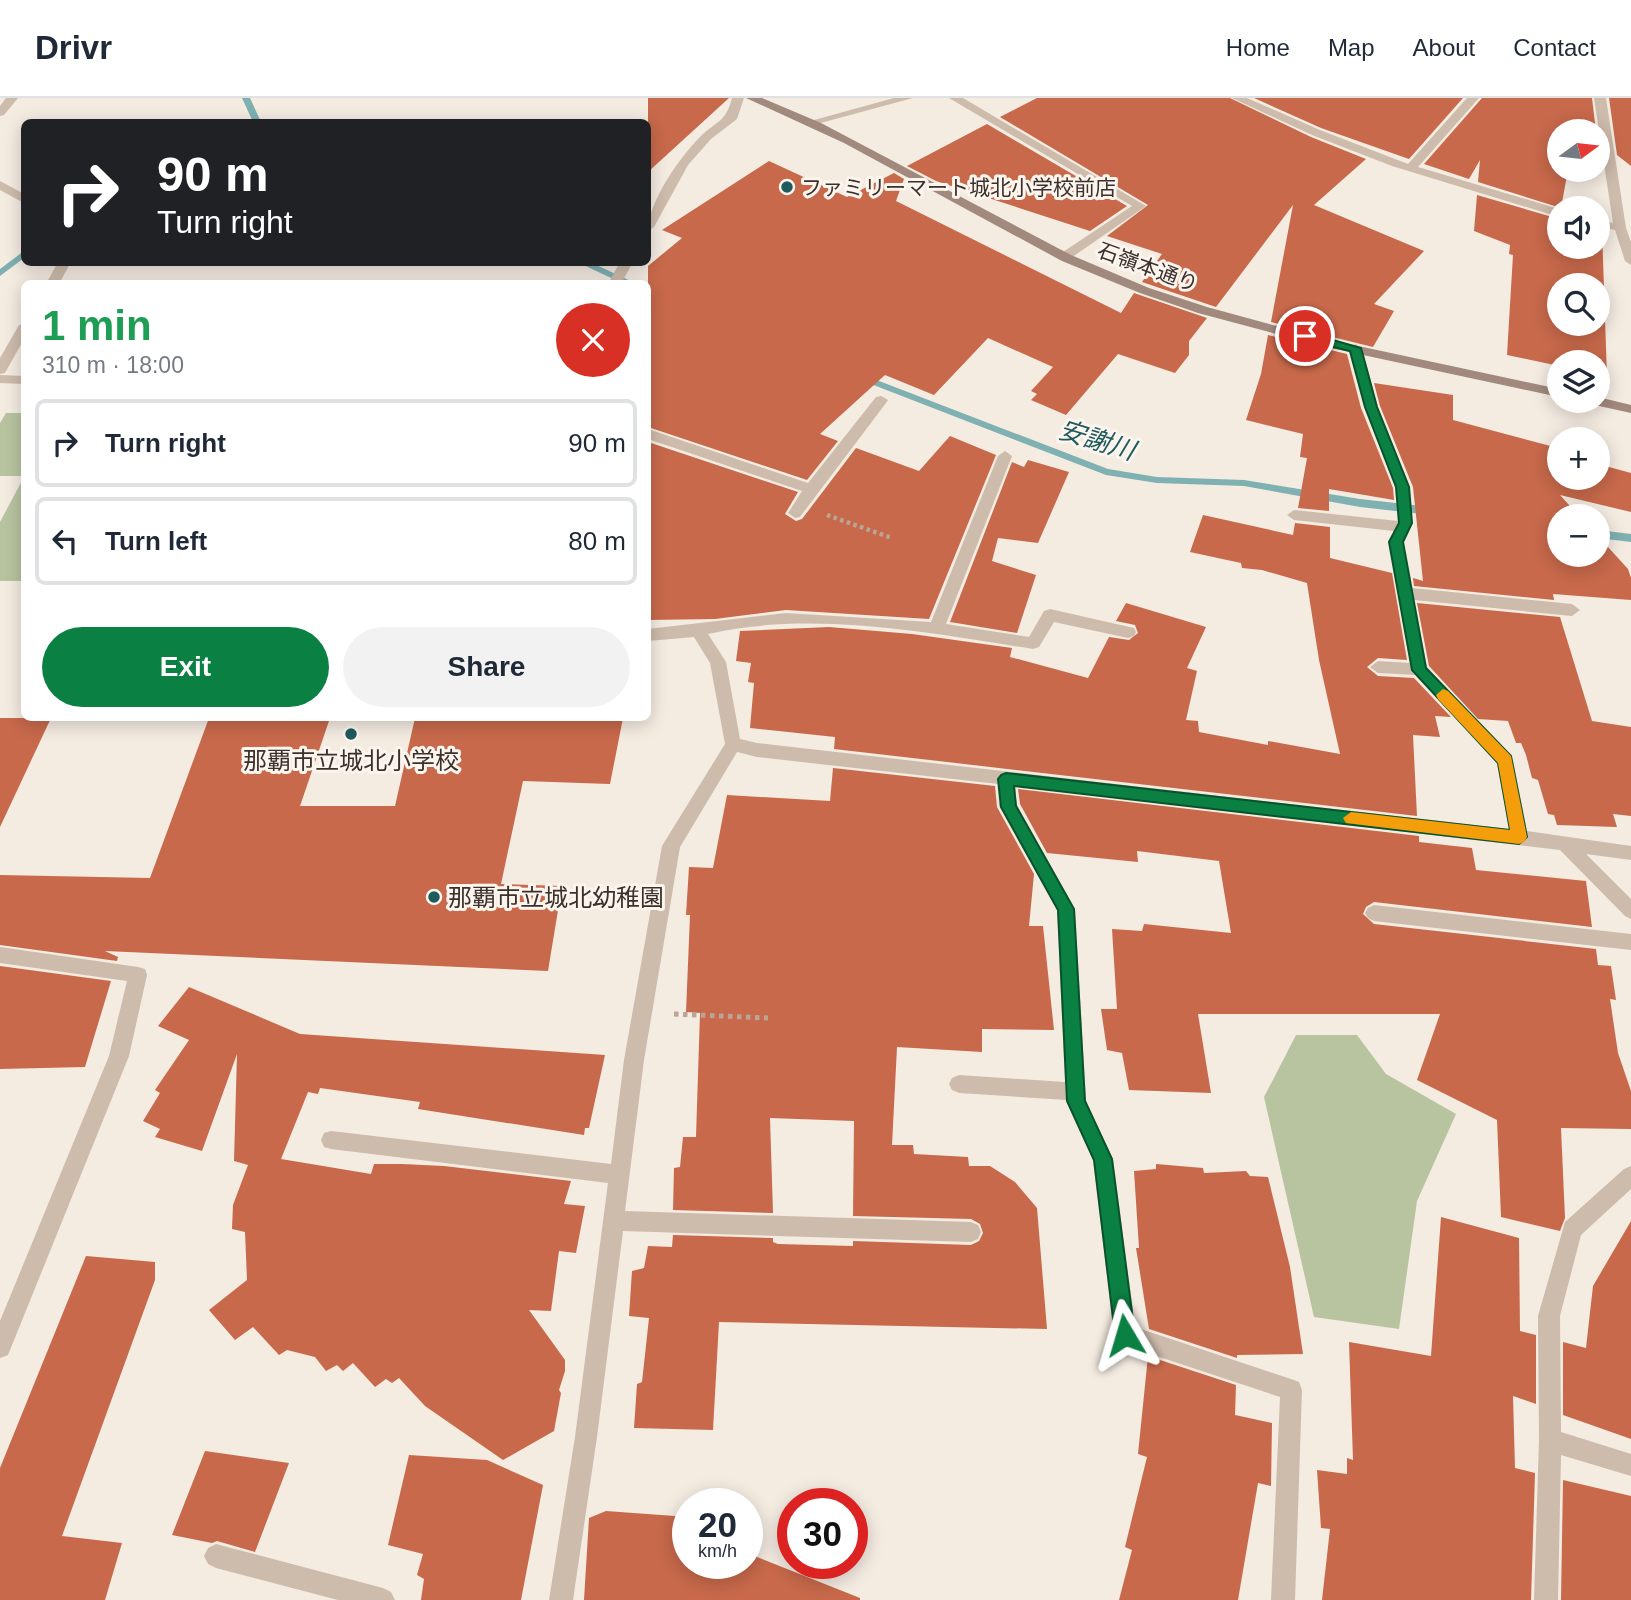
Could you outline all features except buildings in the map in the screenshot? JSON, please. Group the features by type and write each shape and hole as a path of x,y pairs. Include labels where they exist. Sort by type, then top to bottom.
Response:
{"main road":[{"name":"石嶺本通り","path":"752,98 771,101 1064,257 1122,282 1185,304 1355,348 1547,390"},
{"path":"1610,404 1631,409"}],"street":[{"path":"0,113 12,98"},
{"path":"651,221 682,164 707,136 733,117 738,98"},
{"path":"813,122 907,98"},
{"path":"955,98 1140,206 1064,257"},
{"path":"1238,98 1277,117 1412,168 1500,198 1547,210"},
{"path":"1412,168 1473,98"},
{"path":"1600,98 1620,228 1631,261"},
{"path":"0,185 21,197"},
{"path":"1610,226 1620,228"},
{"path":"0,370 21,333"},
{"path":"1355,348 1371,407 1402,487 1405,510 1403,527 1396,542 1419,670 1505,761 1519,837"},
{"path":"0,379 21,380"},
{"path":"797,510 881,400"},
{"path":"651,435 811,489"},
{"path":"936,628 1005,456"},
{"path":"1294,515 1403,527"},
{"path":"1404,593 1572,610"},
{"path":"651,635 698,631 726,623 780,617 936,628 1033,643 1050,615 1128,632"},
{"path":"561,1600 586,1437 642,1013 671,846 733,744 718,662 698,631"},
{"path":"1378,667 1419,670"},
{"path":"733,744 757,750 1519,837 1631,853"},
{"path":"1006,779 1008,807 1066,909 1076,1101 1103,1159 1125,1335 1291,1390 1283,1600"},
{"path":"1566,844 1631,911"},
{"path":"1374,913 1631,942"},
{"path":"0,955 138,975 119,1056 0,1347"},
{"path":"959,1084 1075,1093"},
{"path":"331,1139 619,1175"},
{"path":"1546,1600 1550,1440 1549,1316 1572,1229 1631,1176"},
{"path":"614,1221 971,1232"},
{"path":"1550,1440 1631,1465"},
{"path":"216,1556 383,1600"}],"path":[{"path":"797,510 892,538"},
{"path":"642,1013 768,1018"}],"green space":[{"path":"6,413 21,413 21,476 0,476 0,423"},
{"path":"21,483 21,581 0,581 0,522"},
{"path":"1296,1035 1357,1035 1386,1074 1456,1114 1417,1201 1399,1329 1314,1317 1264,1097"}],"waterway":[{"name":"安謝川","path":"246,98 256,119"},
{"path":"0,273 21,256"},
{"name":"安謝川","path":"590,266 624,280"},
{"name":"安謝川","path":"861,377 1106,472 1157,480 1244,483 1360,503 1431,511"},
{"name":"安謝川","path":"1610,535 1631,538"}],"slow traffic":[{"path":"1351,818 1519,837 1505,761 1443,695"}],"place":[{"name":"ファミリーマート城北小学校前店","path":"787,187"},
{"name":"那覇市立城北小学校","path":"351,734"},
{"name":"那覇市立城北幼稚園","path":"434,897"}],"route":[{"path":"1125,1335 1103,1159 1076,1101 1066,909 1008,807 1006,779 1519,837 1505,761 1419,670 1396,542 1405,523 1402,487 1371,407 1355,348 1305,336"}]}
